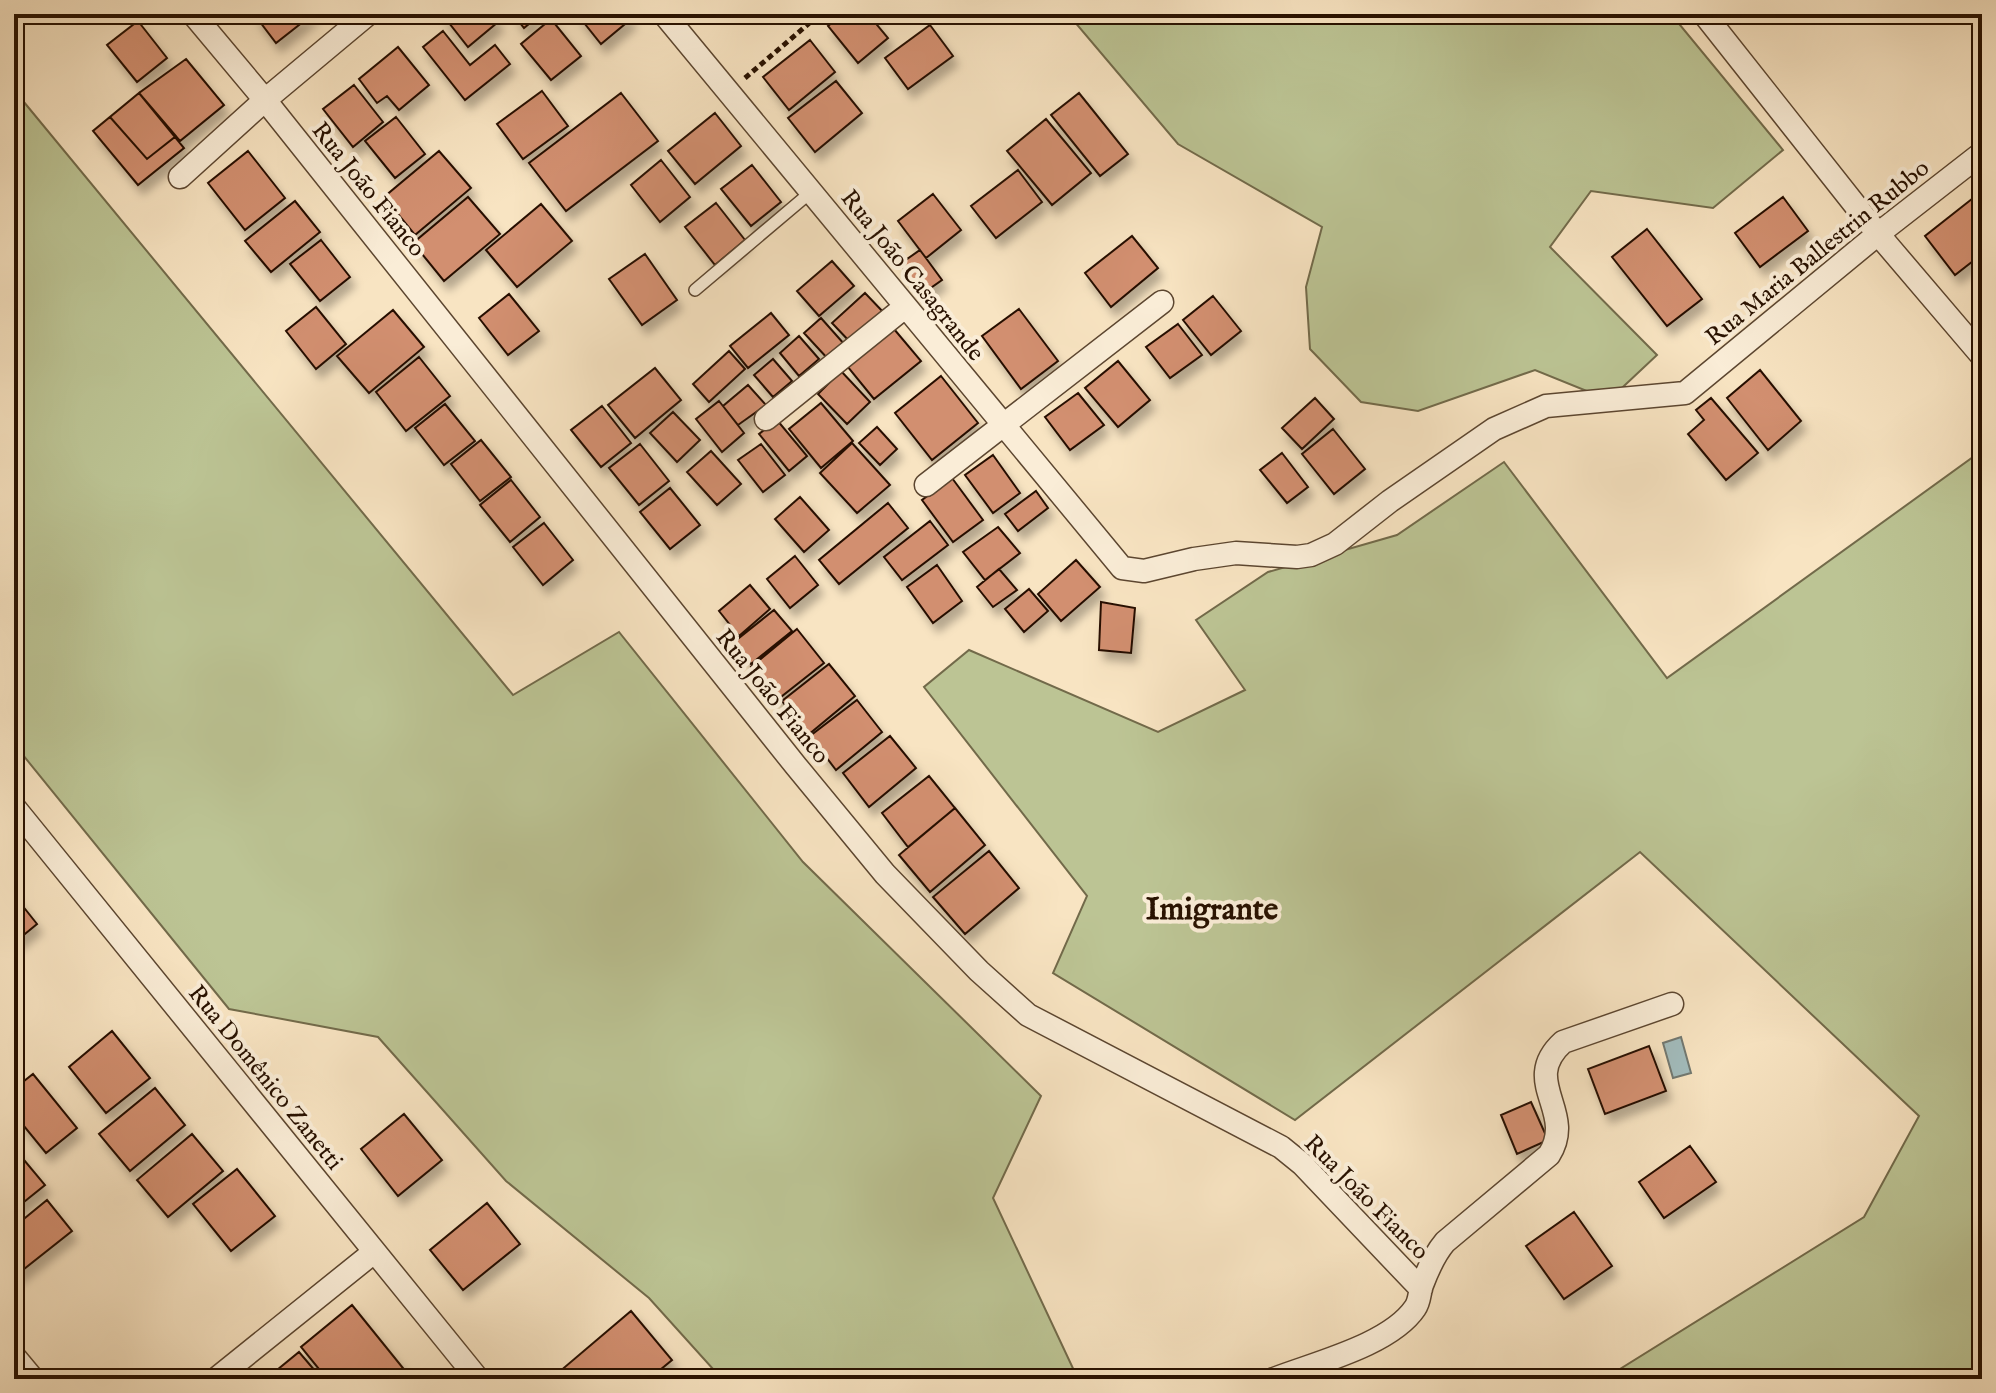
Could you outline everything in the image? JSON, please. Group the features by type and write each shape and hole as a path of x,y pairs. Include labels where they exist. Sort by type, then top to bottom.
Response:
{"street":[{"name":"Rua João Fianco","path":"193,14 885,874 1028,1015 1281,1147 1302,1164 1421,1289"},
{"path":"180,177 265,100 368,14"},
{"name":"Rua João Casagrande","path":"664,14 1122,568"},
{"path":"1704,14 1878,234 1982,356"},
{"name":"Rua Maria Ballestrin Rubbo","path":"1122,568 1144,571 1236,553 1311,555 1335,544 1390,501 1494,429 1546,406 1685,393 1982,153"},
{"path":"926,485 1162,302"},
{"path":"766,419 905,307"},
{"name":"Rua Domênico Zanetti","path":"14,807 478,1379"},
{"path":"1274,1379 1382,1338 1407,1319 1418,1304 1436,1254 1445,1242 1549,1155 1556,1143 1558,1128 1544,1072 1554,1050 1563,1042 1672,1004"},
{"path":"216,1379 374,1252"},
{"path":"14,1361 29,1379"}],"lane":[{"path":"695,290 811,192"}],"path":[{"path":"729,92 820,14"}],"green space":[{"path":"1068,14 1671,14 1783,150 1713,208 1591,191 1550,247 1657,355 1609,400 1535,370 1418,411 1361,402 1310,349 1306,287 1322,227 1178,144"},
{"path":"14,90 513,695 619,632 803,862 1041,1096 993,1198 1078,1379 722,1379 649,1298 506,1181 378,1037 229,1009 14,744"},
{"path":"1980,452 1982,1379 1604,1379 1864,1217 1919,1116 1640,852 1295,1120 1053,973 1087,896 924,687 969,650 1158,732 1245,690 1196,620 1268,572 1397,535 1504,462 1667,678"}],"water":[{"path":"1681,1037 1691,1073 1673,1078 1663,1043"}],"building":[{"path":"254,14 313,14 276,43"},
{"path":"442,14 492,14 498,22 468,47"},
{"path":"513,14 541,14 524,28"},
{"path":"577,14 627,14 631,19 601,44"},
{"path":"843,14 868,14 888,38 858,63 828,26"},
{"path":"551,19 581,56 551,80 521,44"},
{"path":"138,21 167,58 137,82 107,45"},
{"path":"930,25 953,56 908,89 885,58"},
{"path":"443,31 470,65 495,45 510,64 465,100 423,47"},
{"path":"810,40 835,72 789,110 763,77"},
{"path":"398,47 429,85 399,110 387,96 377,103 359,79"},
{"path":"186,59 224,105 180,141 139,93"},
{"path":"836,81 862,113 815,152 788,118"},
{"path":"354,85 383,122 353,147 323,109"},
{"path":"542,91 568,126 523,159 497,124"},
{"path":"139,93 184,148 138,185 93,131"},
{"path":"139,93 176,136 147,159 110,117"},
{"path":"621,93 658,141 566,211 529,163"},
{"path":"1079,93 1128,154 1100,176 1051,115"},
{"path":"715,113 741,146 695,184 668,151"},
{"path":"396,117 425,154 395,178 365,141"},
{"path":"1046,119 1091,173 1052,205 1007,151"},
{"path":"248,151 285,198 245,230 208,183"},
{"path":"439,151 471,188 415,235 384,197"},
{"path":"661,160 690,197 660,222 631,185"},
{"path":"752,165 781,202 751,226 721,189"},
{"path":"1018,170 1042,202 996,238 971,206"},
{"path":"1982,191 1982,254 1955,275 1925,236"},
{"path":"933,194 961,230 926,258 898,221"},
{"path":"468,197 500,234 444,281 413,243"},
{"path":"1783,197 1808,231 1760,267 1735,233"},
{"path":"295,201 320,232 271,272 245,241"},
{"path":"716,203 745,240 715,265 685,227"},
{"path":"541,204 572,241 517,287 486,250"},
{"path":"1647,229 1702,299 1667,326 1612,257"},
{"path":"1132,236 1158,268 1111,307 1085,273"},
{"path":"321,240 350,277 320,301 290,264"},
{"path":"920,250 942,280 922,294 900,264"},
{"path":"645,254 677,300 642,325 609,279"},
{"path":"832,261 854,286 819,316 797,291"},
{"path":"865,293 885,314 852,344 832,323"},
{"path":"509,294 539,331 508,355 479,318"},
{"path":"1213,296 1241,331 1211,355 1183,320"},
{"path":"316,307 346,344 316,369 286,331"},
{"path":"1019,309 1058,361 1021,389 982,336"},
{"path":"393,310 424,347 369,393 337,356"},
{"path":"771,313 789,335 748,368 730,346"},
{"path":"821,318 845,345 829,360 804,333"},
{"path":"1178,324 1202,355 1170,378 1146,347"},
{"path":"894,329 921,361 874,399 847,366"},
{"path":"799,336 819,359 799,376 780,353"},
{"path":"729,351 745,369 709,402 693,384"},
{"path":"419,357 450,396 406,431 376,392"},
{"path":"773,359 792,381 773,397 754,375"},
{"path":"1118,361 1150,400 1118,427 1085,388"},
{"path":"655,368 681,400 635,438 608,405"},
{"path":"1760,370 1801,421 1768,450 1727,398"},
{"path":"841,371 870,402 847,424 818,394"},
{"path":"941,376 978,423 932,460 895,413"},
{"path":"748,385 766,405 738,425 723,406"},
{"path":"1078,393 1104,425 1070,450 1045,417"},
{"path":"1315,398 1334,419 1302,449 1282,428"},
{"path":"1711,398 1758,453 1726,480 1688,434 1704,420 1696,410"},
{"path":"719,401 744,433 722,452 696,419"},
{"path":"821,403 853,441 821,468 789,429"},
{"path":"445,404 475,441 444,465 415,428"},
{"path":"602,406 631,443 601,467 571,430"},
{"path":"673,412 700,440 677,462 650,433"},
{"path":"777,420 807,456 789,471 759,434"},
{"path":"877,427 897,449 880,465 859,443"},
{"path":"1333,429 1365,469 1334,494 1302,454"},
{"path":"481,440 511,477 480,501 451,464"},
{"path":"852,443 890,485 857,513 820,473"},
{"path":"640,444 669,481 639,505 609,468"},
{"path":"761,444 785,475 763,492 738,460"},
{"path":"711,451 741,484 717,505 687,472"},
{"path":"1282,453 1308,487 1287,503 1260,470"},
{"path":"993,455 1020,493 993,513 965,475"},
{"path":"952,478 983,520 953,542 922,500"},
{"path":"511,480 540,517 510,542 480,505"},
{"path":"670,488 700,525 670,549 640,512"},
{"path":"1036,491 1048,508 1018,531 1005,514"},
{"path":"800,497 829,530 804,552 775,519"},
{"path":"888,503 908,528 839,584 819,560"},
{"path":"930,521 948,545 902,580 884,557"},
{"path":"544,523 573,560 543,585 513,547"},
{"path":"998,527 1020,553 985,580 963,552"},
{"path":"795,556 818,585 790,608 767,579"},
{"path":"1076,560 1100,587 1061,621 1038,594"},
{"path":"937,565 962,601 933,623 907,587"},
{"path":"999,569 1017,590 993,607 977,587"},
{"path":"750,585 770,609 739,636 719,611"},
{"path":"1029,589 1048,611 1024,632 1005,609"},
{"path":"1101,602 1135,608 1131,653 1099,650"},
{"path":"774,610 792,631 751,664 734,642"},
{"path":"797,629 824,663 777,700 751,667"},
{"path":"829,664 855,696 808,735 782,701"},
{"path":"857,700 882,732 836,770 810,736"},
{"path":"890,736 916,768 869,807 843,773"},
{"path":"929,776 955,808 908,847 882,813"},
{"path":"955,808 985,845 930,892 899,855"},
{"path":"989,851 1019,888 965,934 933,897"},
{"path":"14,895 37,924 14,943"},
{"path":"112,1031 150,1078 106,1113 69,1067"},
{"path":"1649,1046 1666,1091 1605,1114 1588,1069"},
{"path":"33,1074 77,1128 46,1153 14,1114 14,1089"},
{"path":"155,1088 185,1125 130,1171 99,1134"},
{"path":"1531,1102 1548,1140 1517,1154 1501,1115"},
{"path":"404,1114 442,1160 398,1196 361,1149"},
{"path":"192,1134 223,1171 168,1217 137,1180"},
{"path":"1690,1146 1716,1182 1664,1218 1639,1182"},
{"path":"14,1148 45,1185 14,1210"},
{"path":"237,1169 275,1216 231,1251 193,1204"},
{"path":"47,1200 72,1231 14,1277 14,1227"},
{"path":"487,1203 520,1244 463,1290 430,1250"},
{"path":"1574,1212 1612,1266 1564,1299 1526,1246"},
{"path":"352,1305 410,1379 327,1379 301,1347"},
{"path":"631,1311 672,1360 649,1379 565,1379 559,1372"},
{"path":"299,1352 322,1379 266,1379"}],"district":[{"name":"Imigrante","path":"1212,908"}]}
